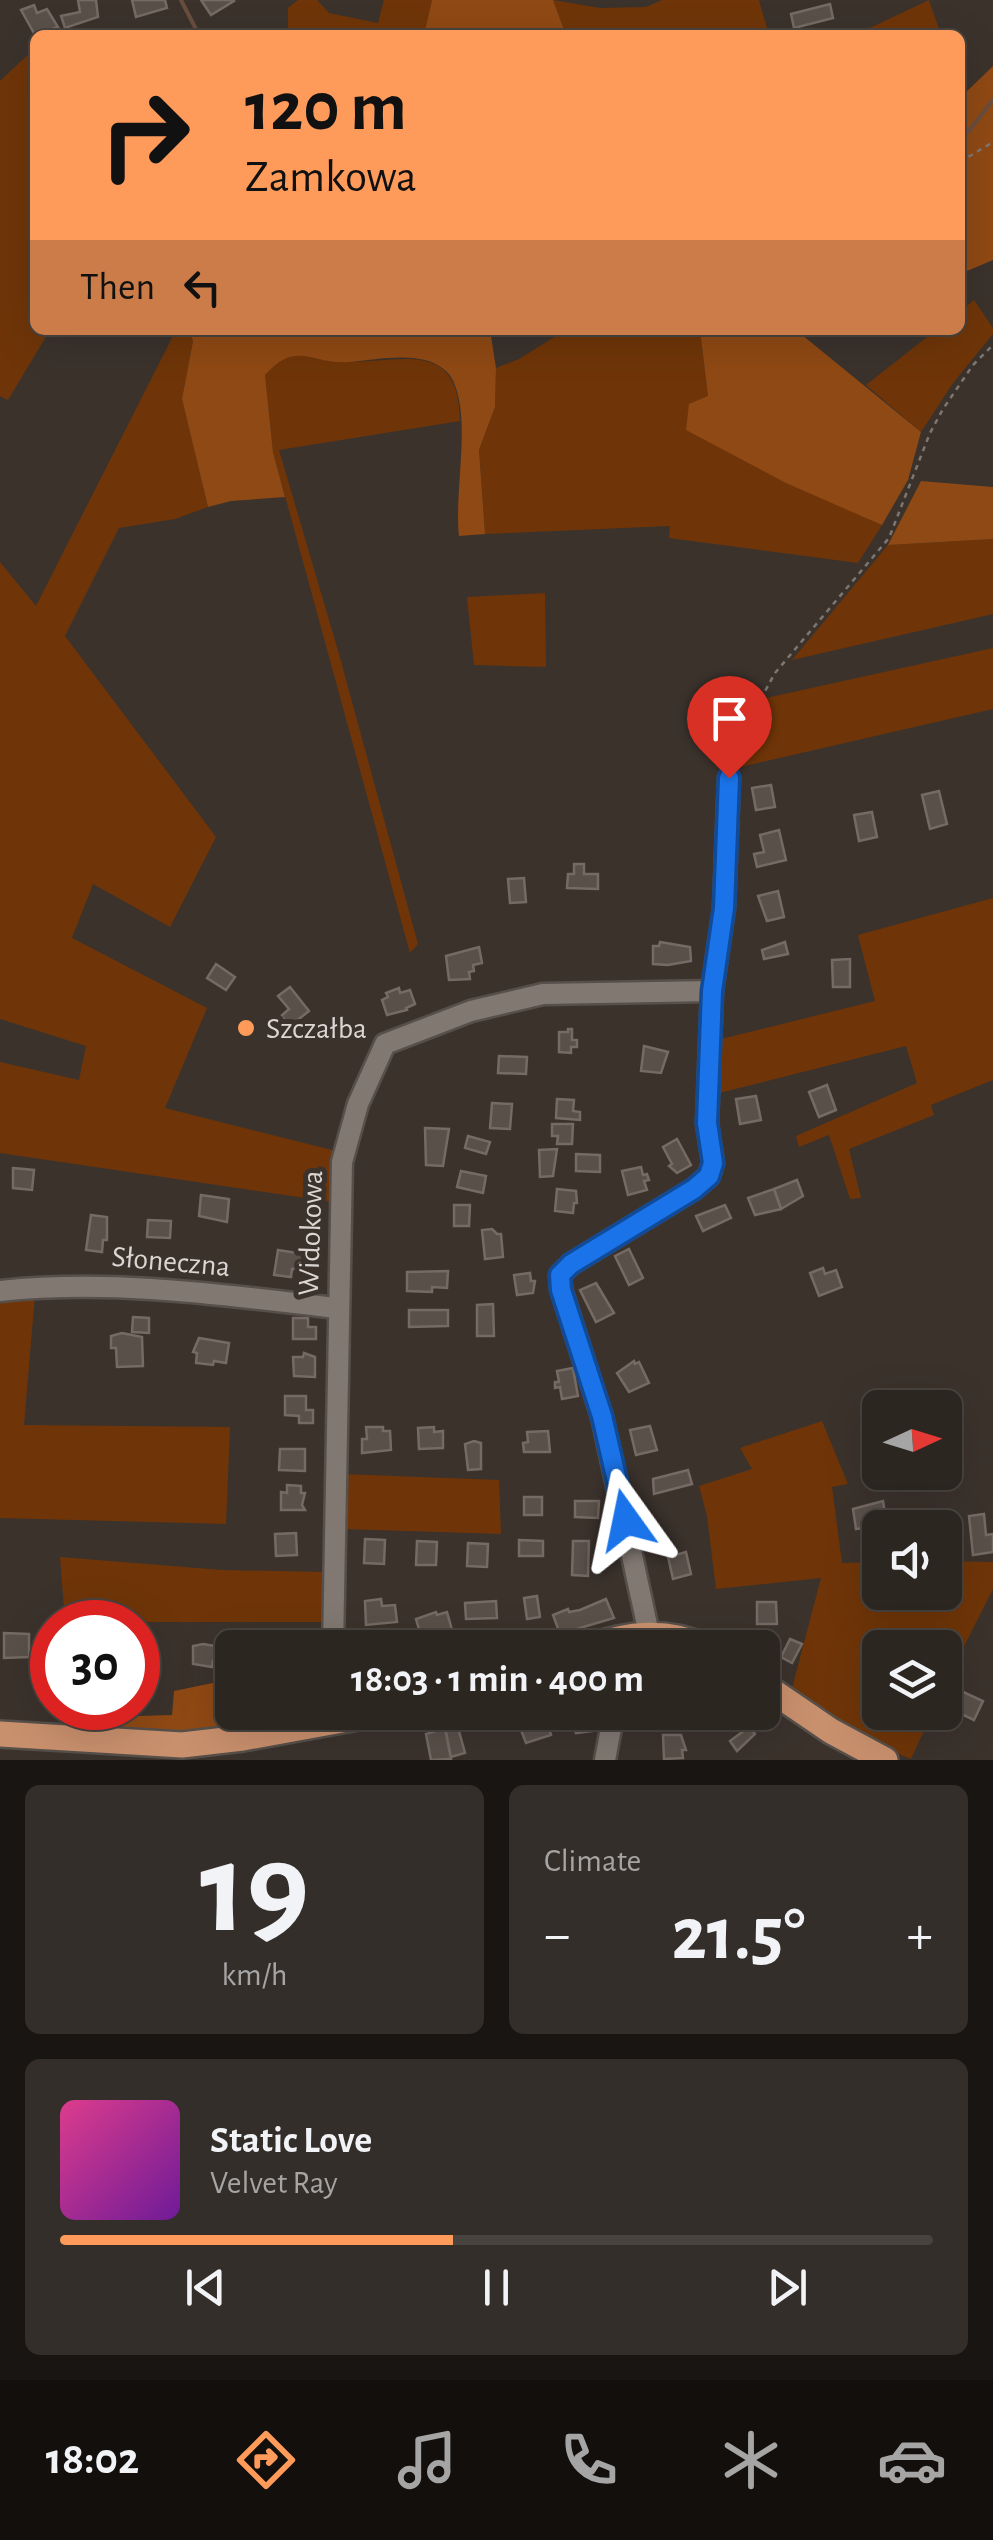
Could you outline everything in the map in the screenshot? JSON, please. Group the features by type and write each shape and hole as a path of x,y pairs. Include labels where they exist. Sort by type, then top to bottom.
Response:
{"main road":[{"path":"780,1696 831,1731 885,1760"},
{"path":"0,1734 182,1744 262,1730"}],"street":[{"path":"648,1630 602,1416 561,1290 560,1275 571,1264 709,1176 713,1163 707,1123 712,991 724,908 729,778"},
{"name":"Widokowa","path":"334,1630 342,1162 358,1104 384,1044 471,1012 543,994 712,991"},
{"name":"Słoneczna","path":"0,1292 54,1286 154,1286 337,1308"},
{"path":"604,1760 610,1730"}],"path":[{"path":"965,159 993,142"},
{"path":"729,778 738,740 775,673 889,538 943,408 973,364 993,345"}],"shaded area":[{"path":"298,0 317,0 329,13 378,23 384,0 432,0 425,30 288,30 288,8"},
{"path":"432,0 553,0 564,30 425,30"},
{"path":"553,0 600,8 646,7 662,0 759,0 768,30 564,30"},
{"path":"929,0 939,30 866,30"},
{"path":"30,53 30,335 47,335 8,400 0,396 0,81"},
{"path":"993,66 993,260 967,271 965,270 965,93"},
{"path":"974,300 993,334 953,383 921,432 866,385 930,335 965,335 965,307"},
{"path":"173,335 191,335 182,399 208,507 175,519 119,528 65,636 216,837 170,927 93,884 72,938 207,1008 165,1108 336,1151 333,1202 0,1153 0,1062 79,1080 86,1046 0,1019 0,562 36,606"},
{"path":"191,335 491,335 496,368 495,407 479,450 485,534 459,536 462,437 454,383 438,365 416,358 336,362 296,356 276,364 265,375 273,452 285,497 208,507 182,399"},
{"path":"558,335 701,335 708,396 687,430 882,525 858,563 669,538 670,526 485,534 479,450 495,407 496,368"},
{"path":"701,335 802,335 921,432 908,480 882,525 786,483 686,430 689,404 708,396"},
{"path":"296,354 337,362 422,360 449,376 457,394 460,421 279,450 418,944 410,953 273,452 265,375 279,360"},
{"path":"921,481 993,487 993,539 888,545"},
{"path":"993,539 993,614 792,660 888,545"},
{"path":"545,593 546,667 474,665 467,597"},
{"path":"993,648 993,709 736,768 766,698"},
{"path":"993,898 993,1080 931,1105 934,1115 849,1149 861,1198 850,1199 829,1135 799,1147 796,1136 917,1083 906,1046 719,1093 721,1039 875,1001 858,935"},
{"path":"35,1295 24,1425 230,1427 226,1524 0,1518 0,1297"},
{"path":"822,1421 848,1484 832,1487 842,1563 862,1562 862,1610 962,1610 962,1561 993,1562 993,1589 962,1650 962,1630 862,1630 862,1730 924,1730 911,1759 850,1735 791,1692 821,1578 716,1589 707,1516 699,1486 752,1469 740,1448"},
{"path":"342,1474 499,1480 501,1534 344,1529"},
{"path":"60,1557 222,1570 325,1572 325,1622 160,1622 160,1600 63,1600"},
{"path":"215,1683 215,1730 219,1730 182,1736 99,1731 160,1730 160,1715 172,1715 174,1691"}],"building":[{"path":"78,0 96,0 98,17 65,28 61,16 80,12"},
{"path":"132,0 165,0 167,8 136,17"},
{"path":"201,0 233,0 234,1 211,15"},
{"path":"830,4 833,18 794,28 791,14"},
{"path":"34,5 37,13 47,9 58,27 32,30 21,10"},
{"path":"771,785 775,807 756,810 752,788"},
{"path":"939,791 947,824 930,829 922,795"},
{"path":"872,812 877,837 859,841 854,815"},
{"path":"779,830 786,860 757,867 754,854 764,852 760,835"},
{"path":"574,864 584,864 584,874 598,874 598,889 567,888"},
{"path":"524,878 526,902 510,903 508,879"},
{"path":"778,891 784,917 767,921 758,896"},
{"path":"660,942 690,947 691,961 653,964 653,946"},
{"path":"785,942 788,954 764,959 762,950"},
{"path":"479,947 482,963 473,965 470,979 449,980 446,956"},
{"path":"850,959 850,987 833,987 832,960"},
{"path":"216,964 235,977 226,990 207,978"},
{"path":"290,987 309,1011 290,1026 281,1016 289,1009 278,996"},
{"path":"399,988 400,993 410,990 415,1004 387,1015 382,1000 388,997 386,993"},
{"path":"572,1029 577,1047 571,1047 571,1053 559,1052 559,1032"},
{"path":"644,1046 668,1052 661,1073 641,1071"},
{"path":"499,1056 527,1057 526,1074 498,1073"},
{"path":"827,1085 836,1110 819,1117 809,1092"},
{"path":"756,1096 761,1120 740,1124 736,1099"},
{"path":"557,1099 574,1100 573,1111 580,1112 580,1120 556,1118"},
{"path":"492,1103 512,1104 510,1129 490,1128"},
{"path":"552,1124 573,1124 572,1144 557,1144"},
{"path":"425,1128 449,1129 443,1166 426,1165"},
{"path":"468,1136 490,1142 486,1154 465,1148"},
{"path":"677,1139 691,1165 677,1173 669,1166 672,1164 663,1147"},
{"path":"557,1149 553,1176 540,1177 539,1150"},
{"path":"576,1154 600,1155 600,1172 576,1171"},
{"path":"641,1167 649,1180 644,1181 647,1190 628,1195 622,1171"},
{"path":"13,1168 34,1170 32,1190 13,1188"},
{"path":"461,1171 486,1176 483,1193 457,1187"},
{"path":"797,1180 803,1196 781,1209 774,1189"},
{"path":"557,1189 576,1191 573,1213 555,1211"},
{"path":"774,1189 781,1209 755,1215 748,1198"},
{"path":"201,1195 229,1199 227,1222 199,1216"},
{"path":"454,1205 470,1205 469,1226 454,1226"},
{"path":"725,1205 731,1218 703,1231 696,1216"},
{"path":"91,1215 107,1217 107,1240 103,1240 102,1252 86,1250"},
{"path":"148,1220 171,1221 170,1238 147,1237"},
{"path":"492,1229 501,1234 503,1257 485,1259 482,1230"},
{"path":"629,1249 643,1278 629,1285 615,1256"},
{"path":"278,1250 310,1255 308,1271 292,1269 291,1277 274,1275"},
{"path":"823,1268 825,1274 836,1270 842,1287 819,1296 810,1273"},
{"path":"448,1271 447,1288 407,1291 407,1272"},
{"path":"530,1273 531,1281 535,1281 533,1293 517,1295 514,1275"},
{"path":"596,1283 614,1313 596,1322 580,1290"},
{"path":"493,1304 494,1336 477,1336 477,1305"},
{"path":"409,1310 448,1310 448,1326 409,1327"},
{"path":"133,1317 149,1318 149,1333 132,1332"},
{"path":"293,1318 308,1318 308,1327 316,1327 316,1339 293,1339"},
{"path":"122,1333 142,1337 143,1366 117,1367 111,1336"},
{"path":"199,1338 229,1343 226,1363 196,1363 197,1353 193,1352"},
{"path":"304,1353 315,1357 315,1377 294,1376 293,1357 303,1357"},
{"path":"634,1361 639,1362 649,1383 629,1392 617,1373"},
{"path":"573,1368 578,1396 562,1399 560,1387 555,1388 555,1382 559,1382 557,1371"},
{"path":"285,1396 306,1396 306,1410 313,1410 313,1423 299,1423 299,1416 285,1415"},
{"path":"650,1426 657,1450 636,1455 630,1430"},
{"path":"366,1427 390,1431 391,1450 362,1453"},
{"path":"434,1427 434,1432 443,1431 443,1448 419,1449 418,1428"},
{"path":"548,1431 550,1452 524,1452 527,1432"},
{"path":"481,1443 481,1469 468,1470 465,1444"},
{"path":"280,1449 305,1449 305,1471 279,1470"},
{"path":"688,1470 692,1484 654,1494 653,1479"},
{"path":"287,1485 301,1486 305,1510 281,1510 281,1492 287,1493"},
{"path":"524,1497 542,1497 542,1515 524,1515"},
{"path":"575,1501 599,1501 598,1518 575,1517"},
{"path":"883,1501 884,1510 862,1510 862,1528 856,1529 853,1509"},
{"path":"984,1514 986,1535 993,1534 993,1552 973,1555 969,1516"},
{"path":"296,1533 297,1555 276,1556 275,1534"},
{"path":"365,1539 385,1540 384,1564 364,1563"},
{"path":"519,1540 543,1541 543,1556 519,1556"},
{"path":"417,1541 437,1542 436,1565 416,1565"},
{"path":"573,1541 589,1541 588,1576 572,1575"},
{"path":"468,1543 488,1544 487,1567 467,1566"},
{"path":"686,1552 691,1574 673,1579 668,1557"},
{"path":"537,1596 540,1617 527,1619 524,1598"},
{"path":"381,1599 382,1606 395,1605 397,1622 366,1625 365,1601"},
{"path":"606,1599 614,1618 574,1630 559,1630 553,1615 568,1609 580,1610"},
{"path":"496,1601 497,1618 466,1619 465,1603"},
{"path":"757,1602 776,1602 777,1624 757,1624"},
{"path":"447,1612 452,1630 419,1630 416,1619"},
{"path":"4,1633 29,1634 29,1657 4,1658"},
{"path":"790,1639 802,1644 792,1663 781,1657"},
{"path":"193,1646 215,1646 212,1667 193,1664"},
{"path":"962,1691 983,1701 974,1720 962,1714"},
{"path":"445,1730 459,1730 465,1753 451,1757"},
{"path":"445,1730 451,1759 431,1760 426,1734"},
{"path":"521,1730 549,1730 551,1735 526,1743"},
{"path":"745,1730 755,1734 737,1751 730,1741"},
{"path":"663,1735 681,1735 686,1750 682,1750 683,1758 664,1759"}],"waterway":[{"path":"181,0 196,30"},
{"path":"965,132 993,100"}],"place":[{"name":"Szczałba","path":"246,1028"}],"route":[{"path":"626,1520 602,1416 561,1290 560,1275 571,1264 709,1176 713,1163 707,1123 712,991 724,908 729,778"}]}
